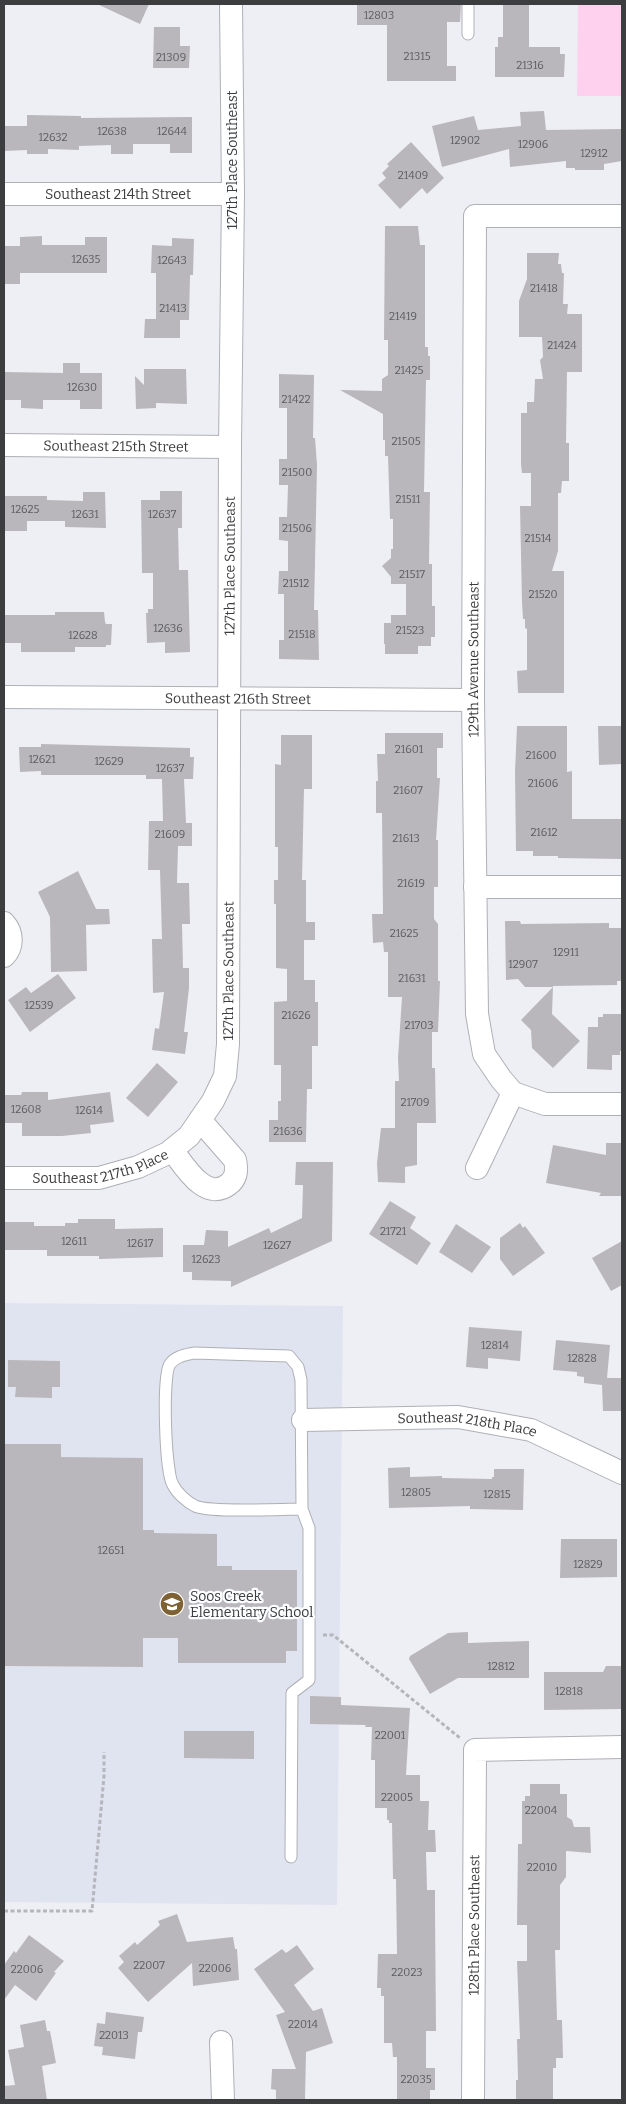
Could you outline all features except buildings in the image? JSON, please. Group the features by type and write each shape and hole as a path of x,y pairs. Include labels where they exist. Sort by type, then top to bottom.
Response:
{"street":[{"name":"127th Place Southeast","path":"195,1128 213,1101 225,1076 228,1044 230,448 233,194 231,4"},
{"name":"Southeast 214th Street","path":"4,194 233,194"},
{"name":"129th Avenue Southeast","path":"513,1093 500,1079 484,1054 476,1014 473,700 475,216 622,216"},
{"name":"Southeast 215th Street","path":"4,446 230,448"},
{"name":"Southeast 216th Street","path":"4,697 473,700"},
{"path":"475,887 622,887"},
{"path":"4,923 10,935 10,944 4,956"},
{"path":"477,1168 513,1093 546,1104 622,1104"},
{"name":"Southeast 217th Place","path":"4,1178 99,1178 138,1167 172,1150 195,1128"},
{"path":"172,1150 199,1183 206,1188 215,1190 223,1188 230,1183 235,1176 236,1160 195,1128"},
{"name":"Southeast 218th Place","path":"303,1420 458,1417 531,1430 622,1473"},
{"path":"475,1750 622,1747"},
{"name":"128th Place Southeast","path":"473,2100 475,1750"},
{"path":"221,2042 222,2100"}],"lane":[{"path":"468,4 468,34"},
{"path":"291,1857 292,1693 309,1680 310,1634 309,1528 302,1508 303,1420 301,1380 298,1367 288,1356 194,1353 182,1355 176,1359 167,1370 166,1420 169,1475 173,1486 193,1504 203,1509 302,1508"}],"path":[{"path":"310,1634 333,1635 475,1750"},
{"path":"4,1911 92,1911 104,1776 104,1752"}],"shaded area":[{"path":"578,4 622,4 622,96 577,96"},
{"name":"Soos Creek Elementary School","path":"4,1303 343,1306 337,1905 4,1902"}],"place":[{"name":"Soos Creek Elementary School","path":"172,1604"}]}
